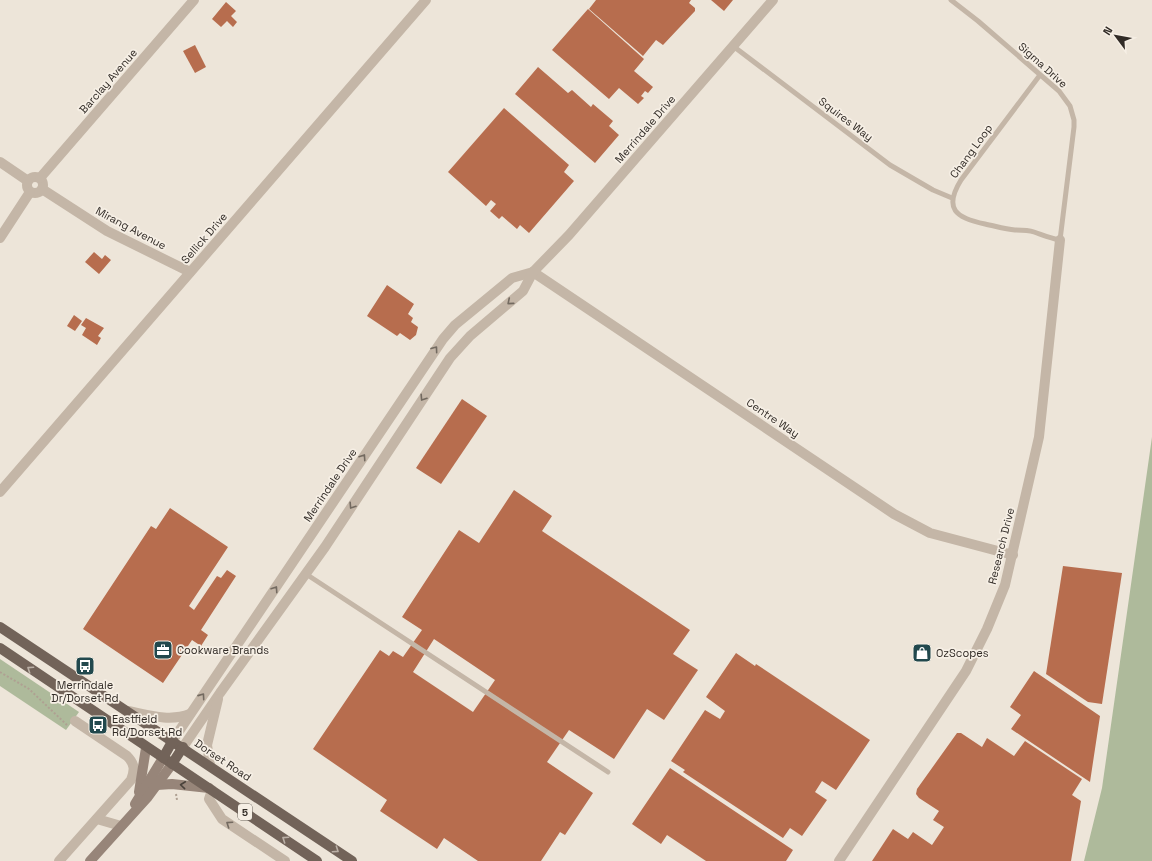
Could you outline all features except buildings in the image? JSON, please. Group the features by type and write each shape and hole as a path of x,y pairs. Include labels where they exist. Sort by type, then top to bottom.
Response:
{"main road":[{"name":"Dorset Road","path":"0,627 173,740 352,861"},
{"name":"5","path":"0,648 146,748 211,789 318,861"},
{"path":"129,816 173,740"},
{"path":"90,861 157,786 183,747"},
{"path":"138,800 145,766 146,748"},
{"path":"157,786 172,784 211,789"}],"street":[{"name":"Barclay Avenue","path":"40,178 194,0"},
{"name":"Sellick Drive","path":"0,492 426,0"},
{"name":"Merrindale Drive","path":"183,747 306,574 450,358 470,336 523,291 533,272 569,235 773,0"},
{"path":"0,162 28,181"},
{"path":"28,181 32,178 40,178 43,185 42,189 38,193 30,192"},
{"path":"28,181 27,186 30,192"},
{"name":"Mirang Avenue","path":"42,189 107,231 190,272"},
{"path":"0,238 30,192"},
{"name":"Research Drive","path":"839,861 966,671 1005,585 1013,556 1038,437 1060,240"},
{"name":"Merrindale Drive","path":"173,740 442,339 456,325 512,278 533,272"},
{"name":"Centre Way","path":"533,272 894,514 930,533 1013,556"},
{"path":"352,473 367,483"},
{"path":"291,565 306,574"},
{"path":"210,765 207,745 220,693"},
{"path":"128,711 170,718 190,714"},
{"path":"59,861 130,780 134,768 133,762 127,756 75,721"},
{"path":"211,789 209,799 222,819 285,861"},
{"path":"97,819 121,826"}],"lane":[{"name":"Sigma Drive","path":"950,0 978,21 1040,75 1065,98 1070,106 1074,120 1060,240"},
{"name":"Squires Way","path":"733,46 890,165 933,190 952,198"},
{"name":"Chang Loop","path":"952,198 961,180 1040,75"},
{"path":"952,198 955,212 968,221 1013,230 1034,232 1042,236 1060,240"},
{"path":"306,574 608,772"}],"green space":[{"path":"1152,437 1152,861 1084,861 1102,788"},
{"path":"0,659 79,712 66,730 0,686"}],"place":[{"name":"Cookware Brands","path":"163,650"},
{"name":"OzScopes","path":"922,653"},
{"name":"Merrindale Dr/Dorset Rd","path":"85,666"},
{"name":"Eastfield Rd/Dorset Rd","path":"98,725"}]}
